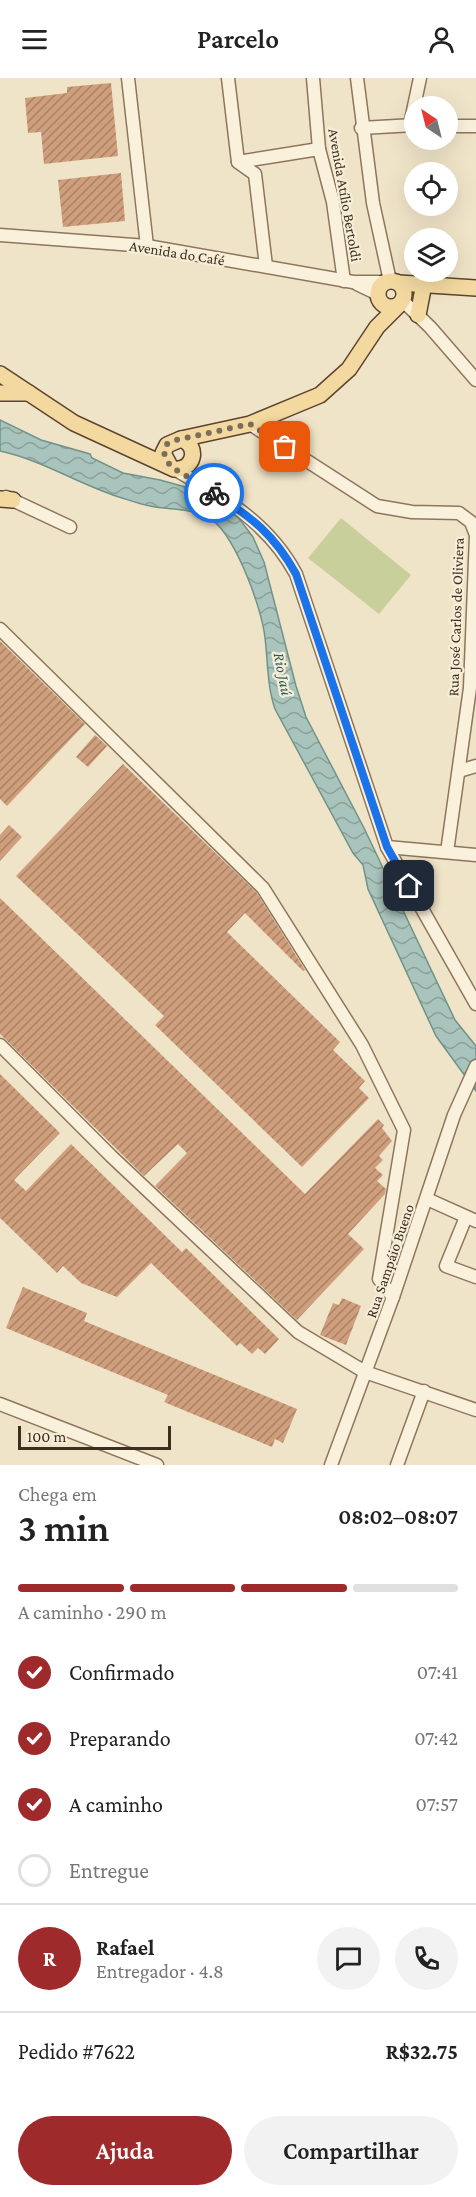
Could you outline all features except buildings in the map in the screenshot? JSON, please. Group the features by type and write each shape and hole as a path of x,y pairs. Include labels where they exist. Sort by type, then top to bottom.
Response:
{"main road":[{"name":"Avenida do Café","path":"392,292 428,288 476,288"},
{"path":"418,315 428,288"},
{"path":"136,452 250,424 320,395 349,369 377,327 392,292"},
{"path":"0,374 74,423 172,467 188,466 193,455 217,431"},
{"path":"0,393 29,393"},
{"path":"174,442 189,444 193,455"},
{"path":"172,467 164,453 174,442"}],"street":[{"path":"128,78 147,246"},
{"path":"228,78 238,162 255,174 266,266"},
{"name":"Avenida Atílio Bertoldi","path":"313,78 319,149 333,202 349,282"},
{"path":"357,78 361,128 373,203 392,292 418,315 476,380"},
{"path":"417,96 420,78"},
{"path":"361,128 404,125"},
{"path":"458,126 476,126"},
{"path":"238,162 319,149"},
{"name":"Avenida do Café","path":"0,234 147,246 266,266 392,292"},
{"name":"Rua José Carlos de Oliviera","path":"250,424 377,506 412,512 459,513 471,522 476,535 473,687 447,852"},
{"path":"193,455 202,485"},
{"path":"172,467 255,520 283,549 296,574 387,847 476,1004"},
{"path":"4,498 70,527"},
{"path":"0,629 263,888 362,1045 404,1130 379,1279 393,1297"},
{"path":"459,771 476,766"},
{"path":"387,847 476,855"},
{"path":"0,1046 266,1304 298,1332 365,1372 476,1410"},
{"name":"Rua Sampáio Bueno","path":"331,1465 393,1297 454,1115 476,1066"},
{"path":"427,1200 471,1219 446,1266 476,1277"},
{"path":"397,1465 424,1391"},
{"path":"0,1404 157,1465"}],"green space":[{"path":"341,518 411,575 379,614 308,558"}],"water":[{"name":"Rio Jaú","path":"0,420 41,440 90,454 92,458 123,473 160,480 214,495 237,516 253,537 264,562 306,717 364,828 455,1020 476,1046 476,1091 436,1036 368,889 363,865 353,853 275,709 269,683 263,625 253,590 237,554 218,525 201,514 150,506 104,492 31,460 0,451"}],"way so far":[{"path":"214,493 166,463 164,453 167,444 171,441 250,424 285,447"}],"route":[{"path":"214,493 255,520 283,549 296,574 387,847 409,886"}]}
